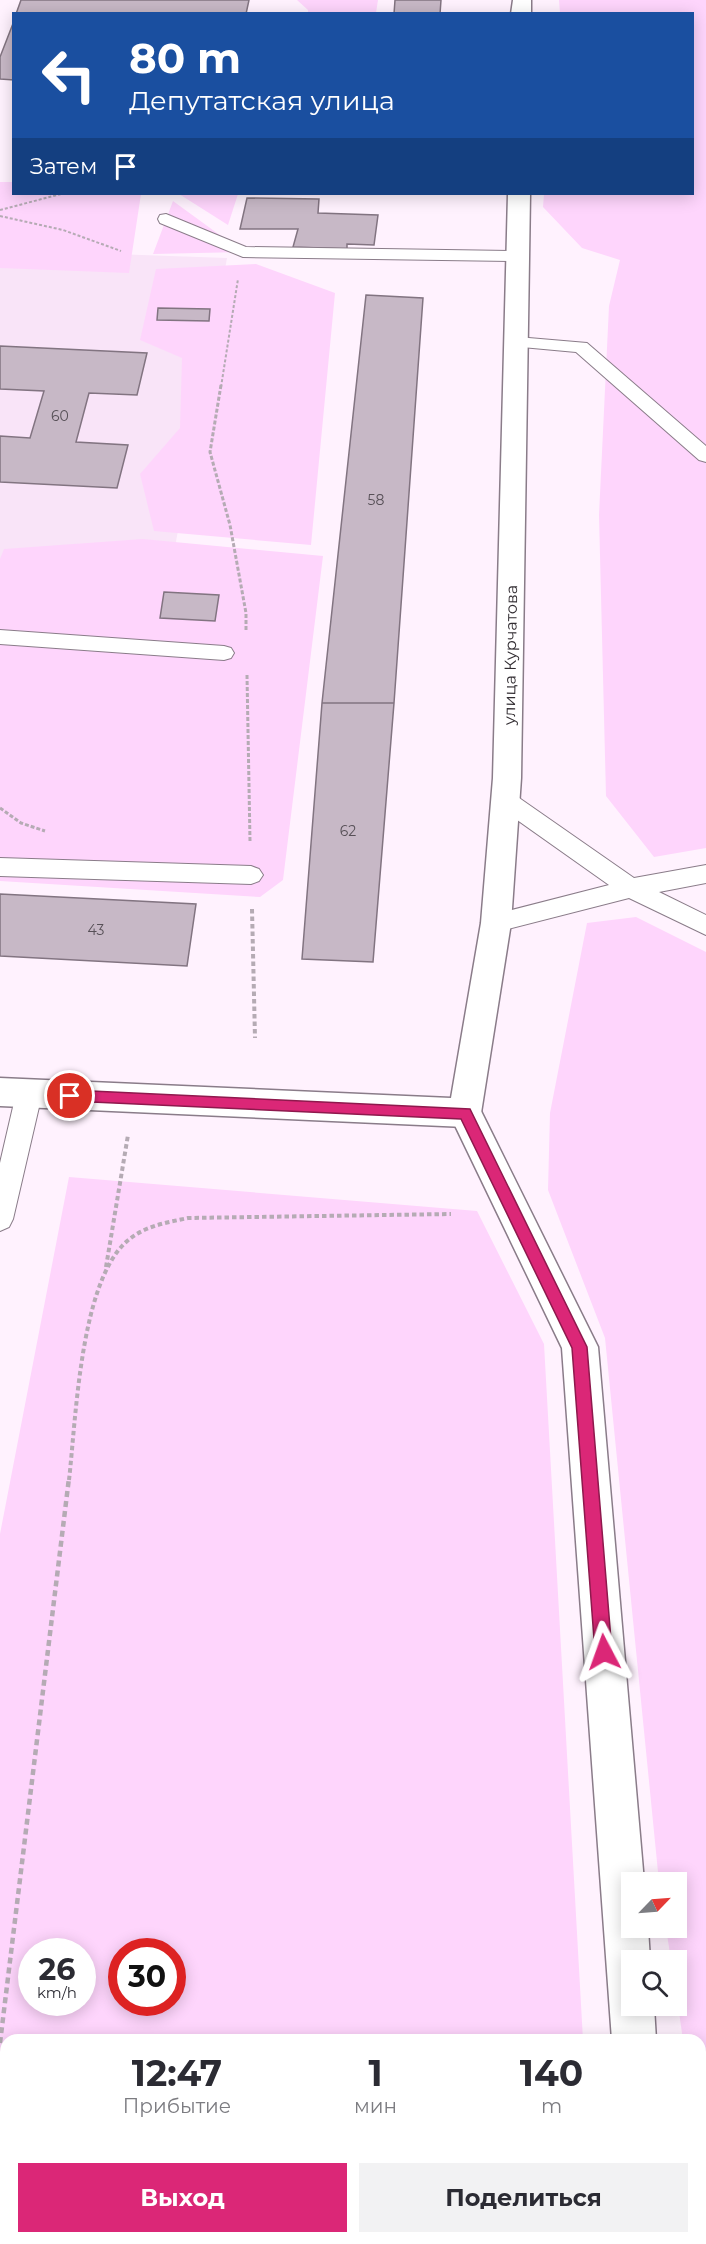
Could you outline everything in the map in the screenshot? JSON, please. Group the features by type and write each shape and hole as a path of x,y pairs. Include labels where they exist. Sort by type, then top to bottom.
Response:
{"street":[{"name":"улица Курчатова","path":"465,1113 496,923 507,778 519,195"},
{"path":"14,1093 465,1113 580,1347 628,1950"},
{"path":"633,2016 634,2034"}],"lane":[{"path":"166,219 243,252 518,256"},
{"path":"517,342 581,347 706,456"},
{"path":"0,637 224,653"},
{"path":"504,799 631,888 706,926"},
{"path":"0,867 251,874"},
{"path":"496,923 631,888 706,874"},
{"path":"0,1219 14,1093"}],"path":[{"path":"0,210 57,195"},
{"path":"0,216 63,230 121,251"},
{"path":"0,808 21,823 45,831"},
{"path":"1,2034 88,1322 105,1268 134,1099"},
{"path":"105,1268 124,1241 151,1227 188,1218 451,1214"}],"shaded area":[{"path":"297,0 378,0 376,12 308,12"},
{"path":"559,0 706,0 706,848 654,857 606,796 599,515 609,306 620,260 582,248 543,207 544,195 694,195 694,12 560,12"},
{"path":"0,182 12,182 12,195 141,195 129,273 0,268"},
{"path":"181,195 238,195 228,225"},
{"path":"173,201 243,252 153,254"},
{"path":"0,250 227,258 161,625 0,618"},
{"path":"256,264 335,293 311,545 154,531 140,474 180,428 182,358 140,340 156,269"},
{"path":"143,539 323,556 283,880 260,897 0,881 0,559 4,549"},
{"path":"636,917 706,952 706,2034 682,2034 680,2016 687,2016 687,1950 669,1950 668,1938 687,1938 687,1872 658,1872 605,1338 548,1190 550,1113 587,923"},
{"path":"69,1177 477,1211 544,1344 583,2034 0,2034 0,1534"}],"building":[{"path":"21,0 249,0 246,12 17,12"},
{"path":"395,0 441,0 440,12 394,12"},
{"path":"12,26 12,80 0,79 0,57"},
{"path":"247,198 319,199 318,213 378,215 374,245 347,244 347,249 293,247 298,229 240,229"},
{"path":"366,295 423,298 394,703 322,703"},
{"path":"158,308 210,309 209,321 157,320"},
{"path":"0,346 147,353 137,395 89,393 76,442 128,445 117,488 0,482 0,436 30,438 44,391 0,389"},
{"path":"164,592 219,595 215,621 160,618"},
{"path":"322,703 394,703 373,962 302,959"},
{"path":"0,894 196,904 187,966 0,956"}],"route":[{"path":"70,1096 465,1113 580,1347 604,1652"}]}
